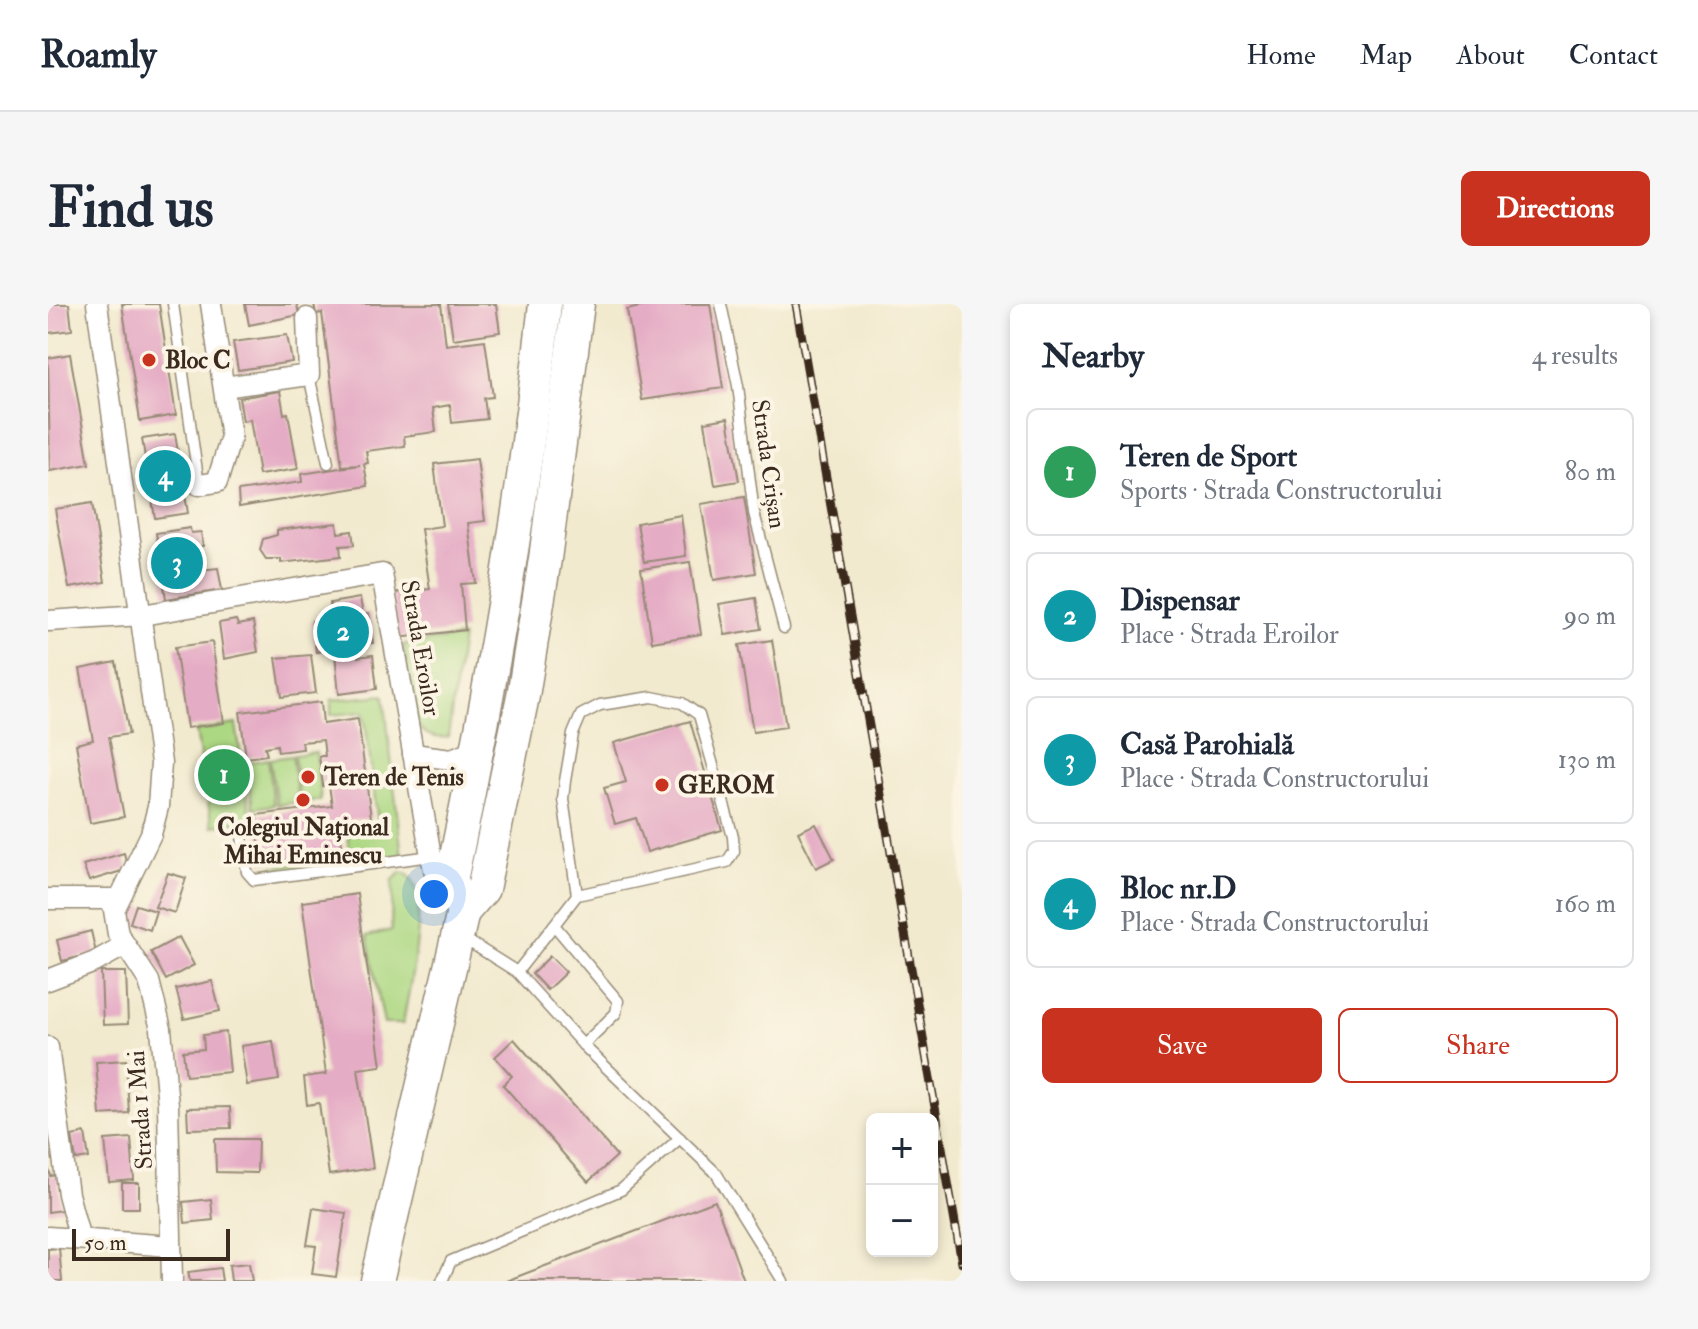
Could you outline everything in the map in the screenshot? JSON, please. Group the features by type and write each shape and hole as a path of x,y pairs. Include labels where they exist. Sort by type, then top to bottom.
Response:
{"main road":[{"path":"460,924 451,881 479,749 533,416 545,304"},
{"path":"377,1281 460,924 483,889 518,727 545,559 578,304"}],"street":[{"path":"48,980 95,962 125,945 116,922 117,899 146,848 161,787 161,763 142,615 97,304"},
{"path":"199,485 217,482 231,437 211,304"},
{"path":"224,387 309,375 307,318"},
{"name":"Strada Eroilor","path":"48,621 142,615 382,574 431,856 436,878 460,924"},
{"path":"413,754 451,759 479,749"},
{"path":"48,899 117,899"},
{"name":"Strada 1 Mai","path":"125,945 149,981 161,1029 168,1105 172,1281"},
{"path":"48,1047 68,1194 80,1239"},
{"path":"48,1237 171,1246"}],"lane":[{"path":"173,304 199,485"},
{"name":"Strada Crișan","path":"721,304 738,386 754,513 784,628"},
{"path":"309,375 328,463"},
{"path":"517,972 577,895 727,862 734,851 733,837 699,715 682,703 652,697 600,705 581,715 573,734 563,799 577,895"},
{"path":"242,836 247,872 254,880 431,856"},
{"path":"460,924 517,972 583,1045 716,1173 783,1281"},
{"path":"554,925 618,1001 616,1013 583,1045"},
{"path":"442,1281 451,1261 621,1190 680,1138"}],"green space":[{"path":"462,637 448,737 433,736 422,730 414,719 407,689 404,644"},
{"path":"384,695 402,857 263,875 262,868 350,856 347,829 378,824 364,712 331,715 331,700"},
{"path":"236,724 251,820 212,826 196,731"},
{"name":"Teren de Tenis","path":"316,752 321,800 300,802 294,755"},
{"name":"Teren de Tenis","path":"292,756 298,802 277,805 270,759"},
{"name":"Teren de Tenis","path":"268,759 274,805 253,808 246,763"},
{"path":"401,872 412,879 417,894 417,939 403,1024 384,1024 367,936 392,930 392,881"}],"building":[{"path":"48,304 69,304 72,330 48,333"},
{"name":"Bloc C","path":"122,304 159,304 176,415 140,421"},
{"path":"245,304 297,304 299,315 249,325"},
{"path":"314,304 441,304 446,345 485,340 493,397 484,398 487,419 452,423 450,405 433,408 436,432 404,436 405,446 366,451 368,463 364,464 368,486 239,507 238,491 302,482 301,474 360,465 342,466 322,313 316,314"},
{"path":"448,304 496,304 500,332 453,339"},
{"path":"652,304 710,304 723,388 642,400 627,310"},
{"path":"287,335 292,362 238,370 233,342"},
{"path":"70,354 89,464 50,471 48,358"},
{"path":"280,391 284,414 288,413 298,469 259,475 250,419 243,421 239,398"},
{"path":"728,418 739,481 715,485 705,422"},
{"path":"175,434 188,513 155,518 142,439"},
{"path":"477,459 485,521 468,523 476,583 461,584 465,630 398,638 392,593 430,589 421,529 442,526 434,464"},
{"path":"744,497 756,573 714,580 701,504"},
{"path":"92,503 105,582 69,588 55,509"},
{"path":"681,515 686,556 644,562 637,523"},
{"path":"337,523 338,533 352,531 354,545 340,546 341,556 281,563 281,559 266,559 260,550 263,539 277,535 277,530"},
{"path":"190,528 191,533 201,532 203,546 188,548 190,559 200,570 218,568 222,590 166,599 156,533"},
{"path":"690,562 701,634 652,642 641,569"},
{"path":"360,598 363,615 369,613 373,643 316,652 312,621 331,619 330,603"},
{"path":"756,598 761,629 725,635 719,604"},
{"path":"236,620 238,625 253,622 258,652 224,659 219,623"},
{"path":"772,640 786,727 753,732 739,645"},
{"path":"212,642 224,723 187,728 175,647"},
{"path":"356,650 358,657 373,655 377,689 339,694 335,653"},
{"path":"311,655 316,693 282,697 276,658"},
{"path":"116,662 129,734 109,737 124,817 90,823 76,744 93,740 80,669"},
{"path":"321,702 323,724 358,719 371,818 339,822 343,853 262,863 256,815 332,806 329,785 323,786 319,756 325,756 323,740 302,742 303,749 278,752 277,745 265,747 267,755 246,758 240,712"},
{"name":"GEROM","path":"690,721 722,830 647,852 636,818 615,824 604,788 626,782 614,743"},
{"path":"816,824 834,859 816,868 798,832"},
{"path":"124,853 128,869 89,881 83,865"},
{"path":"168,873 186,878 175,913 155,907"},
{"path":"357,894 381,1066 358,1069 373,1168 329,1175 319,1103 307,1105 304,1077 326,1074 302,902"},
{"path":"136,905 156,911 150,930 130,923"},
{"path":"91,931 96,953 62,961 57,940"},
{"path":"179,937 194,965 166,980 151,952"},
{"path":"550,956 566,972 547,990 532,974"},
{"path":"101,972 126,972 128,1024 103,1025"},
{"path":"212,981 220,1011 184,1019 176,989"},
{"path":"226,1032 230,1072 186,1076 183,1051 204,1049 203,1035"},
{"path":"514,1039 617,1156 588,1182 503,1085 512,1076 495,1057"},
{"path":"273,1041 279,1080 247,1085 241,1046"},
{"path":"126,1060 129,1113 100,1115 96,1062"},
{"path":"230,1107 231,1128 188,1129 187,1108"},
{"path":"85,1133 89,1158 76,1160 72,1136"},
{"path":"131,1138 134,1180 109,1182 105,1140"},
{"path":"215,1139 258,1139 257,1173 216,1172"},
{"path":"48,1167 51,1176 57,1175 62,1210 48,1212"},
{"path":"122,1183 139,1183 139,1208 122,1208"},
{"path":"211,1199 213,1220 185,1223 183,1202"},
{"path":"715,1201 744,1281 506,1281"},
{"path":"313,1208 346,1213 336,1277 312,1274 316,1246 307,1245"},
{"path":"59,1248 62,1281 48,1281 48,1249"},
{"path":"249,1263 252,1281 231,1281 229,1265"},
{"path":"220,1268 222,1281 190,1281 188,1272"}],"railway":[{"path":"796,304 962,1263"}],"place":[{"name":"Bloc C","path":"149,360"},
{"name":"Bloc nr.D","path":"165,476"},
{"name":"Casă Parohială","path":"177,563"},
{"name":"Dispensar","path":"343,632"},
{"name":"Teren de Sport","path":"224,775"},
{"name":"Teren de Tenis","path":"308,777"},
{"name":"GEROM","path":"662,785"},
{"name":"Colegiul Național Mihai Eminescu","path":"303,800"}]}
